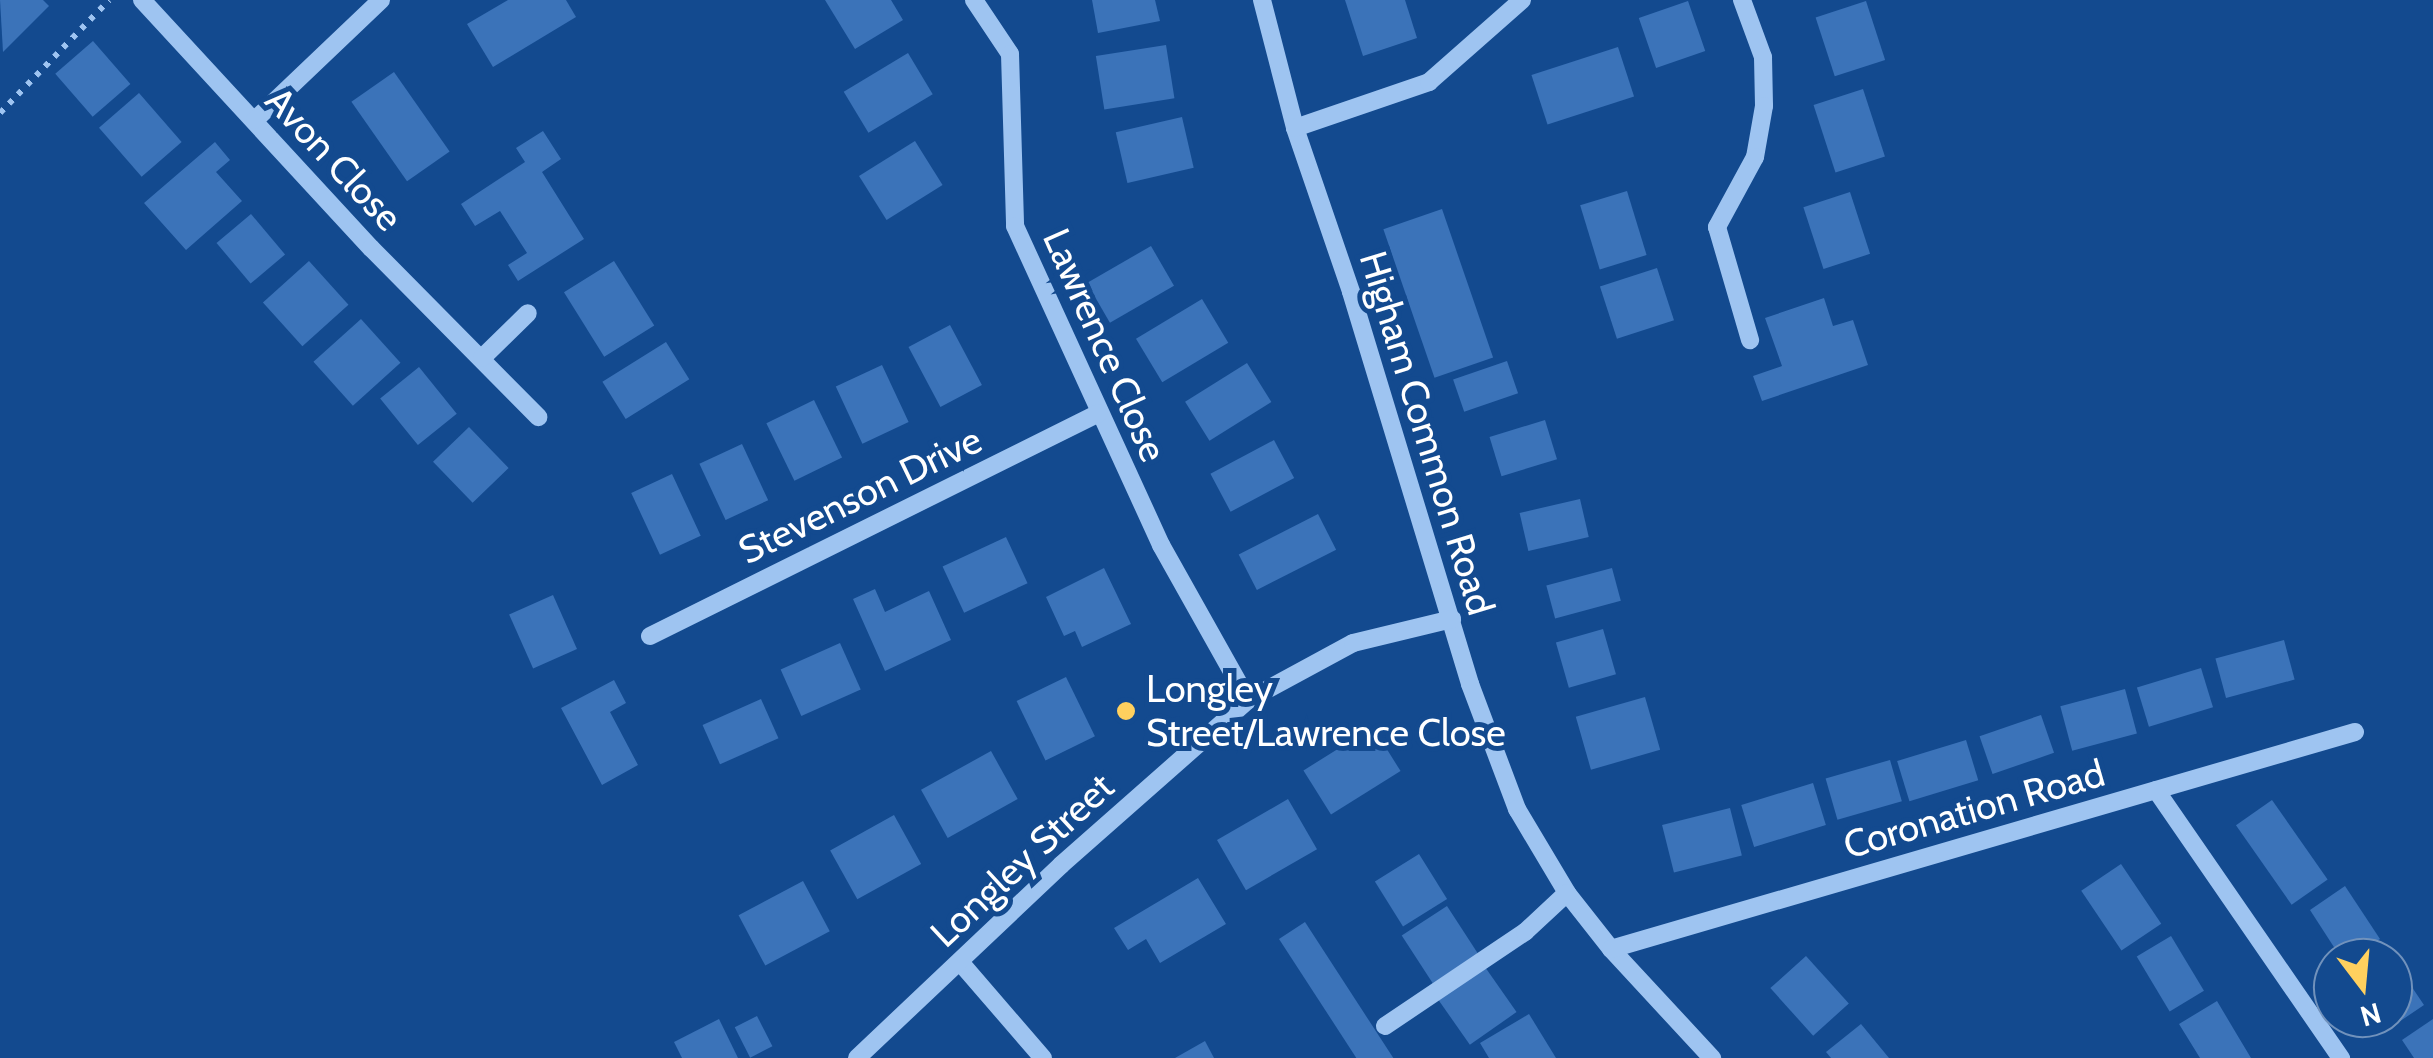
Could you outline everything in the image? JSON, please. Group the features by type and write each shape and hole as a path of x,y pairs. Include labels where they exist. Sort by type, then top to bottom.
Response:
{"street":[{"name":"Avon Close","path":"142,0 371,248 538,417"},
{"path":"255,120 381,0"},
{"name":"Lawrence Close","path":"974,0 1010,54 1015,226 1160,545 1248,700"},
{"name":"Higham Common Road","path":"1262,0 1295,128 1516,809 1567,893 1611,949 1712,1058"},
{"path":"1295,128 1430,82 1522,0"},
{"path":"1742,0 1763,57 1764,106 1755,157 1717,227 1750,340"},
{"path":"482,358 528,313"},
{"name":"Stevenson Drive","path":"650,636 1099,413"},
{"name":"Longley Street","path":"857,1058 1060,865 1248,700 1353,644 1452,619"},
{"name":"Coronation Road","path":"1611,949 2356,732"},
{"path":"2156,790 2341,1058"},
{"path":"1385,1026 1524,932 1567,893"},
{"path":"960,962 1043,1058"}],"path":[{"path":"0,113 109,0"}],"building":[{"path":"0,0 43,0 49,6 3,52"},
{"path":"508,0 566,0 576,17 493,67 467,24"},
{"path":"825,0 891,0 903,20 855,49"},
{"path":"1092,0 1155,0 1160,21 1098,33"},
{"path":"1345,0 1405,0 1417,38 1363,56"},
{"path":"1688,1 1705,51 1656,68 1639,18"},
{"path":"1866,1 1885,60 1835,76 1816,17"},
{"path":"93,41 130,84 93,117 55,74"},
{"path":"1166,45 1174,98 1104,109 1096,56"},
{"path":"1618,47 1634,96 1548,125 1531,75"},
{"path":"908,53 933,94 868,133 844,92"},
{"path":"394,72 450,151 407,181 351,102"},
{"path":"1863,89 1885,157 1835,173 1814,105"},
{"path":"139,93 182,142 142,177 99,128"},
{"path":"1182,117 1194,168 1127,183 1116,132"},
{"path":"543,131 561,159 542,172 584,239 518,281 508,265 527,253 500,211 475,226 461,204 525,162 516,148"},
{"path":"915,141 943,185 887,220 859,176"},
{"path":"215,142 230,160 216,172 242,201 186,250 144,203"},
{"path":"1627,191 1647,255 1600,269 1580,205"},
{"path":"1850,192 1870,254 1823,269 1803,207"},
{"path":"1442,209 1493,357 1434,378 1383,229"},
{"path":"251,214 285,255 251,284 217,243"},
{"path":"1151,246 1174,286 1110,323 1087,283"},
{"path":"309,261 348,305 302,346 263,302"},
{"path":"614,261 654,325 604,357 564,292"},
{"path":"1657,268 1674,320 1617,339 1600,287"},
{"path":"1824,298 1833,326 1853,320 1868,365 1762,401 1753,376 1782,366 1765,318"},
{"path":"1202,299 1228,343 1162,382 1136,339"},
{"path":"361,319 400,363 353,406 313,362"},
{"path":"950,325 982,385 940,407 909,347"},
{"path":"666,342 689,379 626,419 602,382"},
{"path":"1507,361 1518,393 1464,412 1453,380"},
{"path":"1247,363 1271,402 1209,441 1185,402"},
{"path":"882,365 909,422 862,444 836,387"},
{"path":"419,367 457,414 418,445 380,398"},
{"path":"814,400 842,458 794,481 766,423"},
{"path":"1545,420 1557,459 1502,476 1490,437"},
{"path":"469,427 509,468 473,503 433,462"},
{"path":"1274,440 1294,478 1231,512 1210,474"},
{"path":"742,444 768,500 726,520 699,464"},
{"path":"672,474 701,536 660,555 631,493"},
{"path":"1580,499 1589,537 1528,551 1520,513"},
{"path":"1318,514 1336,550 1257,590 1239,554"},
{"path":"1006,537 1028,583 964,613 943,567"},
{"path":"1104,568 1131,624 1082,647 1075,631 1064,636 1046,597"},
{"path":"1612,568 1621,601 1555,618 1546,586"},
{"path":"875,589 885,612 929,591 951,640 885,671 853,599"},
{"path":"553,595 577,649 533,668 509,615"},
{"path":"1603,629 1616,674 1569,688 1556,643"},
{"path":"2284,640 2295,680 2226,698 2215,658"},
{"path":"840,643 861,690 801,716 781,669"},
{"path":"2201,668 2213,707 2149,727 2137,688"},
{"path":"1066,677 1095,736 1045,760 1017,701"},
{"path":"614,680 626,703 610,712 638,765 602,785 561,708"},
{"path":"2125,689 2137,733 2072,751 2060,706"},
{"path":"1645,697 1660,750 1591,770 1576,717"},
{"path":"761,699 778,738 720,764 703,725"},
{"path":"2041,715 2054,753 1993,774 1980,736"},
{"path":"1373,727 1401,771 1331,815 1303,770"},
{"path":"1966,740 1978,780 1909,801 1897,761"},
{"path":"991,751 1018,799 948,838 921,790"},
{"path":"1890,760 1902,801 1837,820 1826,778"},
{"path":"1813,783 1826,825 1754,847 1741,805"},
{"path":"1288,799 1317,849 1246,890 1217,840"},
{"path":"2272,800 2328,879 2292,905 2236,825"},
{"path":"1730,808 1742,856 1674,872 1662,825"},
{"path":"894,815 921,864 857,899 830,850"},
{"path":"1419,854 1447,899 1403,927 1375,882"},
{"path":"2121,864 2161,924 2121,951 2081,891"},
{"path":"1198,878 1226,924 1160,963 1146,939 1128,950 1114,928"},
{"path":"803,881 830,931 765,966 739,915"},
{"path":"2345,886 2379,938 2328,938 2310,910"},
{"path":"1447,906 1478,954 1433,983 1402,935"},
{"path":"1305,922 1393,1058 1356,1058 1279,939"},
{"path":"2171,936 2204,991 2170,1011 2137,957"},
{"path":"1806,956 1849,1004 1813,1036 1770,988"},
{"path":"1485,967 1517,1012 1470,1045 1438,1000"},
{"path":"2413,989 2424,1005 2413,1012"},
{"path":"2217,1001 2251,1058 2200,1058 2179,1024"},
{"path":"1529,1014 1556,1058 1489,1058 1480,1043"},
{"path":"757,1016 772,1046 750,1058 735,1027"},
{"path":"719,1019 738,1058 682,1058 674,1042"},
{"path":"2433,1019 2433,1058 2414,1058 2402,1040 2413,1038 2413,1033"},
{"path":"1861,1024 1889,1058 1831,1058 1826,1052"},
{"path":"1205,1041 1214,1058 1175,1058"}],"place":[{"name":"Longley Street/Lawrence Close","path":"1126,711"}]}
